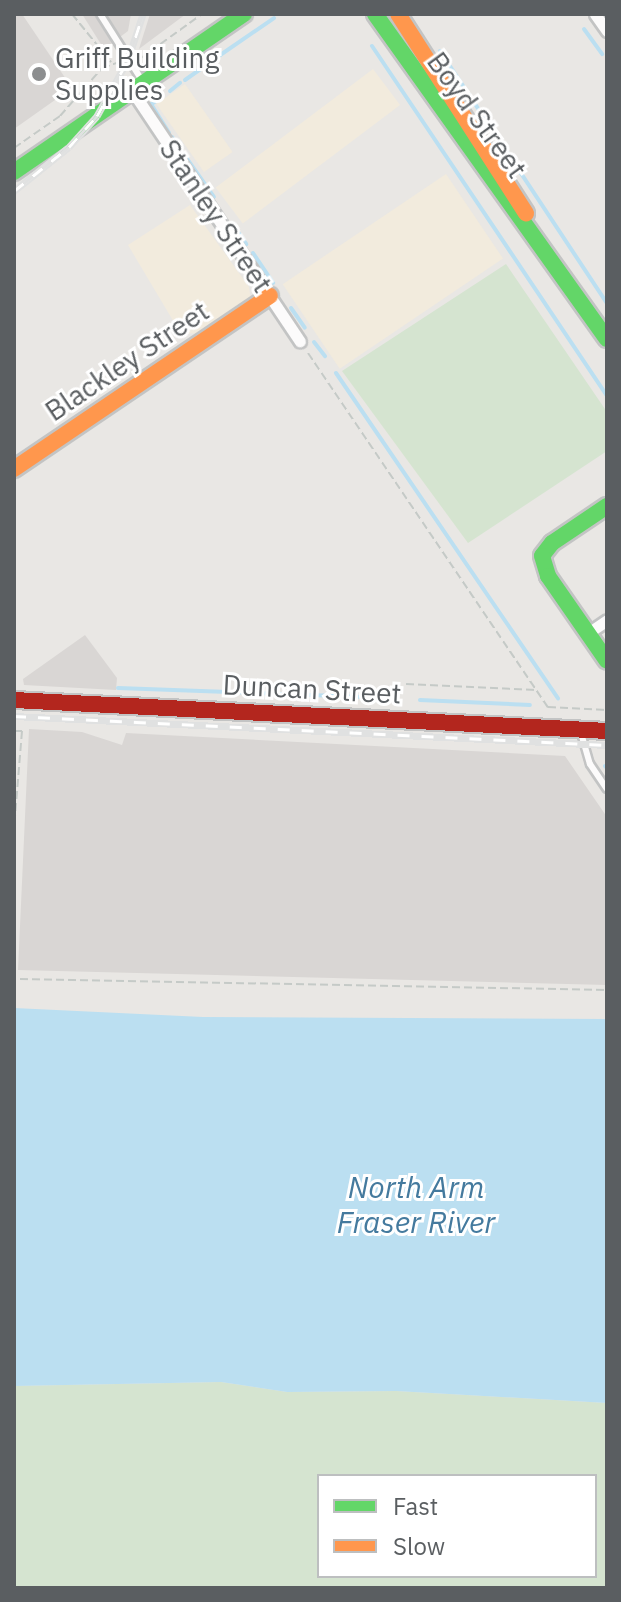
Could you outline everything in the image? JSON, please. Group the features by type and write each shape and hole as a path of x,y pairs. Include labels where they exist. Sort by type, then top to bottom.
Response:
{"street":[{"path":"14,172 244,14"},
{"name":"Boyd Street","path":"375,14 607,339"},
{"name":"Boyd Street","path":"398,14 515,191 541,243"},
{"path":"595,14 607,31"},
{"name":"Stanley Street","path":"139,88 300,341"},
{"name":"Blackley Street","path":"14,469 270,296"},
{"path":"607,506 552,543 542,556 548,576 607,661"},
{"path":"588,633 607,620"},
{"name":"Duncan Street","path":"14,700 607,731"}],"lane":[{"path":"100,14 139,88"},
{"path":"580,730 590,764 607,789"}],"path":[{"path":"14,148 60,116 113,62 72,14"},
{"path":"141,58 202,14"},
{"path":"300,341 548,707 607,710"},
{"path":"406,684 537,690"},
{"path":"14,731 22,731 14,828"},
{"path":"14,908 14,938"},
{"path":"20,979 607,990"}],"shaded area":[{"name":"Griff Building Supplies","path":"14,14 22,14 72,88 14,129"},
{"path":"82,14 131,14 128,31 104,49"},
{"path":"150,14 186,14 139,49"},
{"path":"373,69 400,105 243,223 216,188"},
{"path":"185,84 233,152 204,172 156,104"},
{"path":"446,174 503,259 340,369 283,284"},
{"path":"190,205 249,287 251,302 201,333 181,334 128,245"},
{"path":"85,635 117,678 116,690 24,685 23,679"},
{"path":"29,729 82,732 122,745 126,733 565,756 607,817 607,985 18,970"}],"green space":[{"path":"506,264 607,412 607,451 468,543 342,371"},
{"path":"221,1382 287,1392 396,1391 607,1403 607,1588 14,1588 14,1386"}],"water":[{"name":"North Arm Fraser River","path":"14,1008 203,1017 607,1019 607,1403 396,1391 287,1392 221,1382 14,1386"}],"waterway":[{"path":"213,60 274,18"},
{"path":"584,29 602,54"},
{"path":"372,46 607,396"},
{"path":"440,51 607,303"},
{"path":"185,80 208,64"},
{"path":"170,91 180,83"},
{"path":"150,105 160,98"},
{"path":"151,104 169,133"},
{"path":"172,137 181,149"},
{"path":"185,156 214,197"},
{"path":"234,226 246,244"},
{"path":"253,253 273,283"},
{"path":"291,308 305,328"},
{"path":"314,342 325,356"},
{"path":"336,373 558,698"},
{"path":"118,688 394,698"},
{"path":"420,700 530,705"}],"railway":[{"path":"14,191 69,147 97,116 128,60 143,14"},
{"path":"14,716 607,745"}],"traffic: fast":[{"path":"14,172 244,14"},
{"path":"375,14 607,339"},
{"path":"607,506 552,543 542,556 548,576 607,661"}],"traffic: slow":[{"path":"398,14 526,213"},
{"path":"14,469 270,296"}],"traffic: jam":[{"path":"14,700 607,731"}],"place":[{"name":"Griff Building Supplies","path":"39,74"}]}
